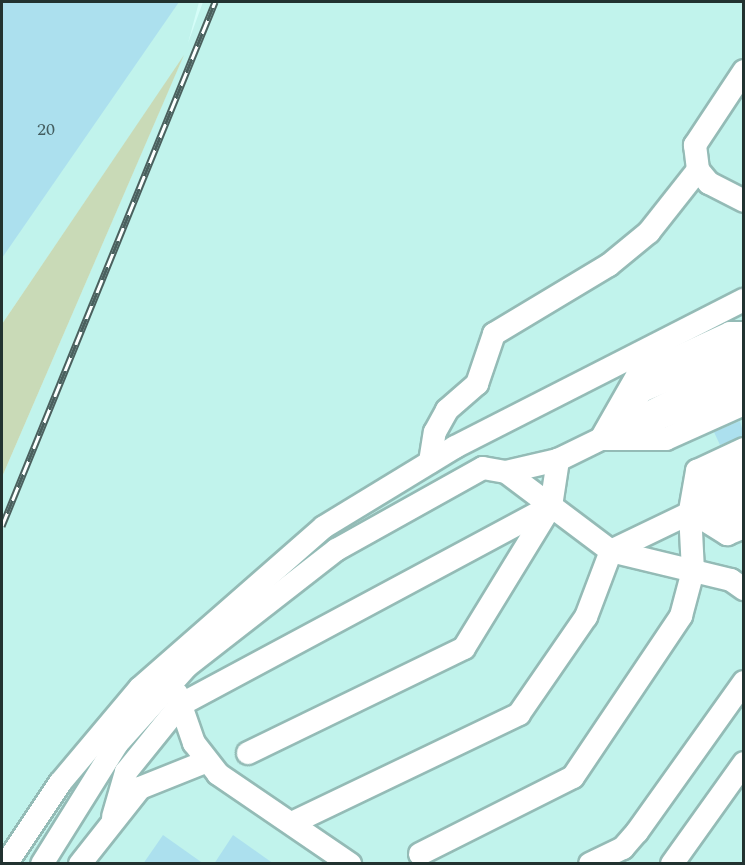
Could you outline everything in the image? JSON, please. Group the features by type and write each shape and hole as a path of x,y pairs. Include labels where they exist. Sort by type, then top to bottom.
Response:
{"lane":[{"path":"744,71 695,146 698,170 709,183 744,201"},
{"path":"430,462 435,432 447,410 477,384 494,334 609,265 649,232 698,170"},
{"path":"6,864 67,774 182,649 324,527 430,462 720,310 744,300"},
{"path":"601,439 637,376 730,333 744,333"},
{"path":"601,439 642,391 744,347"},
{"path":"42,864 117,744 172,681 275,592 336,550 483,468 506,472 558,460 601,439 651,408 744,365"},
{"path":"601,439 658,423 744,383"},
{"path":"601,439 666,439 744,404"},
{"path":"420,854 573,777 674,633 693,571 690,512 698,471 744,449"},
{"path":"248,753 464,648 551,506 558,460"},
{"path":"690,512 705,486 744,469"},
{"path":"506,472 612,551 693,571 744,589"},
{"path":"292,824 519,714 586,617 612,551 744,487"},
{"path":"113,817 126,772 180,705 551,506"},
{"path":"690,512 721,518 744,508"},
{"path":"690,512 727,534 744,527"},
{"path":"172,681 205,762 350,864"},
{"path":"591,864 623,848 637,832 744,682"},
{"path":"80,864 113,817 140,788 205,762"},
{"path":"672,864 744,763"}],"shaded area":[{"path":"2,2 199,2 188,43 203,2 743,2 743,863 2,863 2,477 182,59 2,324"},
{"path":"184,55 2,477 2,324"}],"building":[{"path":"2,2 179,2 2,258"},
{"path":"740,421 744,436 720,445 714,432"},
{"path":"163,835 204,864 143,864"},
{"path":"233,835 274,864 214,864"}],"railway":[{"path":"2,526 215,2"}]}
